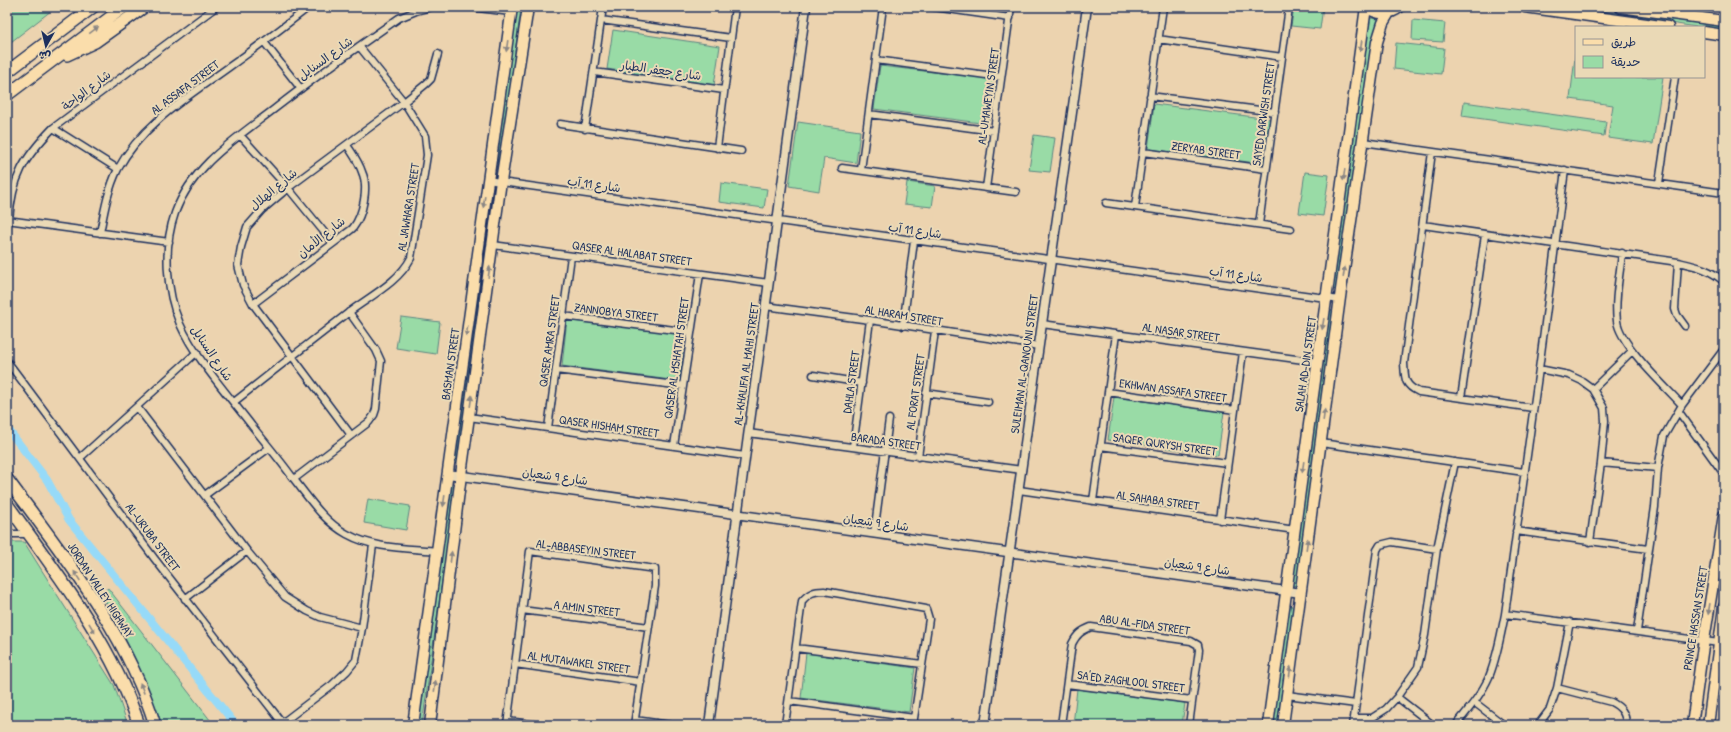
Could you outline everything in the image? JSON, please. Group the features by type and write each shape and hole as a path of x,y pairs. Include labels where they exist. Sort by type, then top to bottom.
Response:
{"highway":[{"path":"7,72 93,7"},
{"path":"7,95 124,7"},
{"path":"53,60 95,42 144,7"},
{"name":"JORDAN VALLEY HIGHWAY","path":"7,479 67,560 112,629 139,682 155,725"},
{"path":"8,507 29,534 93,630 119,676 139,725"}],"main road":[{"path":"430,725 461,475 501,182 528,7"},
{"path":"1366,7 1377,13 1389,13 1400,7"},
{"name":"SALAH AD-DIN STREET","path":"1268,725 1366,7"},
{"path":"1525,7 1600,12 1663,26"},
{"path":"1620,7 1670,10 1724,21"},
{"name":"BASMAN STREET","path":"413,725 511,9"},
{"path":"1282,725 1377,42 1383,23 1389,13"},
{"path":"1705,32 1724,35"},
{"name":"PRINCE HASSAN STREET","path":"1692,725 1724,515"},
{"path":"1708,725 1724,607"}],"street":[{"name":"شارع الواحة","path":"8,220 12,194 18,174 26,158 53,128 216,7"},
{"name":"AL ASSAFA STREET","path":"100,233 107,200 118,169 147,131 168,111 264,42 308,7"},
{"name":"شارع السنايل","path":"431,7 399,18 240,135 218,152 202,168 186,192 175,213 169,242 169,277 174,307 180,325 196,352 311,502 329,522 345,533 373,545 438,551"},
{"path":"470,7 511,9"},
{"path":"585,129 603,7"},
{"path":"717,148 735,7"},
{"name":"AL-KHALIFA AL MAHI STREET","path":"709,725 806,7"},
{"path":"861,170 883,7"},
{"path":"934,7 1010,18"},
{"name":"AL-UMAWEYIN STREET","path":"986,188 1011,7"},
{"name":"SULEIMAN AL-QANOUNI STREET","path":"986,725 1087,7"},
{"path":"1135,207 1163,7"},
{"name":"SAYED DARWISH STREET","path":"1259,224 1289,7"},
{"path":"601,20 731,38"},
{"path":"1158,39 1282,57"},
{"path":"264,42 301,89"},
{"name":"AL JAWHARA STREET","path":"234,402 349,312 398,278 406,269 412,258 427,155 427,145 422,129 404,102 360,46"},
{"name":"شارع الهلال","path":"351,435 253,304 243,285 239,273 239,258 243,236 247,227 255,217 288,188 404,102 431,78 438,54"},
{"path":"876,60 1001,77"},
{"name":"شارع جعفر الطيار","path":"594,72 724,90"},
{"path":"1659,183 1675,78"},
{"path":"1150,96 1274,112"},
{"path":"869,114 994,131"},
{"path":"560,124 585,129 741,151"},
{"path":"53,128 118,169"},
{"path":"240,135 288,188 333,243"},
{"path":"1363,142 1724,193"},
{"name":"شارع الأمان","path":"253,304 353,228 362,209 365,190 363,172 347,145"},
{"name":"ZERYAB STREET","path":"1143,152 1266,169"},
{"path":"1432,152 1424,225 1404,363 1406,384 1419,392 1533,408"},
{"path":"842,168 1016,192"},
{"path":"1456,725 1474,702 1489,678 1497,652 1505,614 1565,170"},
{"name":"شارع 11 آب","path":"487,180 1340,300"},
{"path":"1106,203 1290,229"},
{"path":"8,220 169,242"},
{"path":"1424,225 1678,262 1705,269 1719,277 1724,282"},
{"path":"1461,398 1485,235"},
{"path":"903,326 914,241"},
{"name":"QASER AL HALABAT STREET","path":"493,245 769,283"},
{"path":"1622,253 1616,304 1617,321 1620,332 1632,351 1682,405"},
{"name":"QASER AMRA STREET","path":"548,428 571,256"},
{"path":"1678,262 1675,309 1677,315 1685,326"},
{"name":"QASER AL MSHATAH STREET","path":"674,446 700,274"},
{"name":"AL HARAM STREET","path":"765,306 870,320 1039,346"},
{"path":"294,479 369,422 374,415 381,361 376,350 349,312"},
{"name":"ZANNOBYA STREET","path":"563,316 691,332"},
{"name":"DAHLA STREET","path":"853,447 870,320"},
{"name":"AL NASAR STREET","path":"1042,324 1318,362"},
{"name":"AL FORAT STREET","path":"918,457 935,331"},
{"path":"1093,501 1116,334"},
{"path":"1638,631 1648,549 1655,507 1658,468 1664,436 1682,405 1724,349"},
{"path":"1593,389 1632,351"},
{"path":"80,458 138,407 196,352"},
{"path":"1220,520 1243,352"},
{"name":"AL-URUBA STREET","path":"7,361 185,599 283,724"},
{"path":"1539,369 1569,375 1582,381 1593,389 1604,408 1605,420 1601,463 1590,542"},
{"path":"556,370 683,386"},
{"path":"813,375 862,382"},
{"name":"EKHWAN ASSAFA STREET","path":"1108,392 1235,410"},
{"path":"926,393 988,402"},
{"path":"138,407 247,551 285,597 296,605 320,617 362,628"},
{"path":"1679,412 1724,474"},
{"name":"QASER HISHAM STREET","path":"469,418 745,456"},
{"path":"874,534 889,419"},
{"name":"BARADA STREET","path":"748,433 1022,470"},
{"path":"1321,443 1524,472"},
{"name":"SAQER QURYSH STREET","path":"1100,446 1227,463"},
{"path":"205,495 269,448"},
{"path":"1437,549 1392,542 1380,545 1377,550 1353,722 1376,716 1397,697 1413,675 1420,659 1425,635 1437,549 1455,462"},
{"path":"1601,463 1658,468"},
{"name":"شارع 9 شعبان","path":"448,474 1301,593"},
{"name":"AL SAHABA STREET","path":"1019,490 1295,530"},
{"path":"1516,531 1648,549"},
{"path":"7,534 29,534"},
{"path":"283,724 332,685 353,665 358,652 362,628 373,545"},
{"path":"185,599 247,551"},
{"name":"AL-ABBASEYIN STREET","path":"507,723 530,551 655,569 655,586 634,723"},
{"path":"785,725 802,601 809,593 816,591 824,591 926,609 929,619 912,725"},
{"name":"A AMIN STREET","path":"522,610 649,627"},
{"path":"1505,614 1719,643"},
{"path":"1538,725 1550,709 1557,688 1570,622"},
{"name":"ABU AL-FIDA STREET","path":"1061,725 1072,644 1080,631 1092,628 1191,641 1198,645 1199,650 1189,725"},
{"path":"796,648 922,664"},
{"name":"AL MUTAWAKEL STREET","path":"515,664 640,682"},
{"name":"SA'ED ZAGHLOOL STREET","path":"1067,684 1192,700"},
{"path":"1557,688 1612,702 1619,706 1624,712 1626,725"},
{"path":"1287,695 1356,704"},
{"path":"1397,697 1433,725"},
{"path":"789,701 914,718"},
{"path":"1474,702 1504,725"},
{"path":"507,723 539,725"},
{"path":"634,723 670,725"}],"green space":[{"path":"7,7 56,7 7,45"},
{"path":"516,7 521,7 500,164 499,167 497,167 500,125"},
{"path":"1294,7 1323,7 1320,29 1291,26"},
{"path":"1601,11 1641,16 1650,15 1724,25 1724,31 1705,28 1705,26 1690,26 1602,13"},
{"path":"1370,18 1378,19 1337,290 1332,289 1332,286"},
{"path":"1413,20 1445,23 1443,42 1412,40"},
{"path":"613,30 720,46 714,85 607,69"},
{"path":"1396,43 1444,48 1441,74 1394,69"},
{"path":"1575,57 1575,78 1663,78 1653,144 1608,138 1613,105 1570,99"},
{"path":"880,66 994,79 988,124 874,109"},
{"path":"1464,102 1606,122 1604,136 1462,116"},
{"path":"1154,104 1270,119 1264,164 1148,149"},
{"path":"798,122 860,131 856,163 824,158 819,191 789,186"},
{"path":"1034,135 1055,138 1050,172 1029,170"},
{"path":"1305,172 1329,175 1323,216 1299,213"},
{"path":"907,182 935,186 932,207 904,204"},
{"path":"721,183 767,189 764,208 719,202"},
{"path":"492,191 495,191 458,465 456,465 460,420"},
{"path":"1328,310 1333,311 1298,586 1291,585"},
{"path":"401,317 440,322 436,354 396,348"},
{"path":"567,319 685,333 679,381 562,366"},
{"path":"1114,397 1224,412 1218,455 1108,440"},
{"path":"452,484 454,486 454,494 422,725 418,725 449,493"},
{"path":"368,499 410,506 406,530 364,523"},
{"path":"7,542 24,542 114,685 128,725 7,725"},
{"path":"108,588 214,725 162,725 134,658 119,626 101,594"},
{"path":"1290,604 1293,608 1277,725 1271,725 1287,607"},
{"path":"806,653 915,668 909,712 801,698"},
{"path":"1077,689 1185,703 1182,725 1073,725"}],"waterway":[{"path":"7,428 47,480 69,520 236,725"}]}
